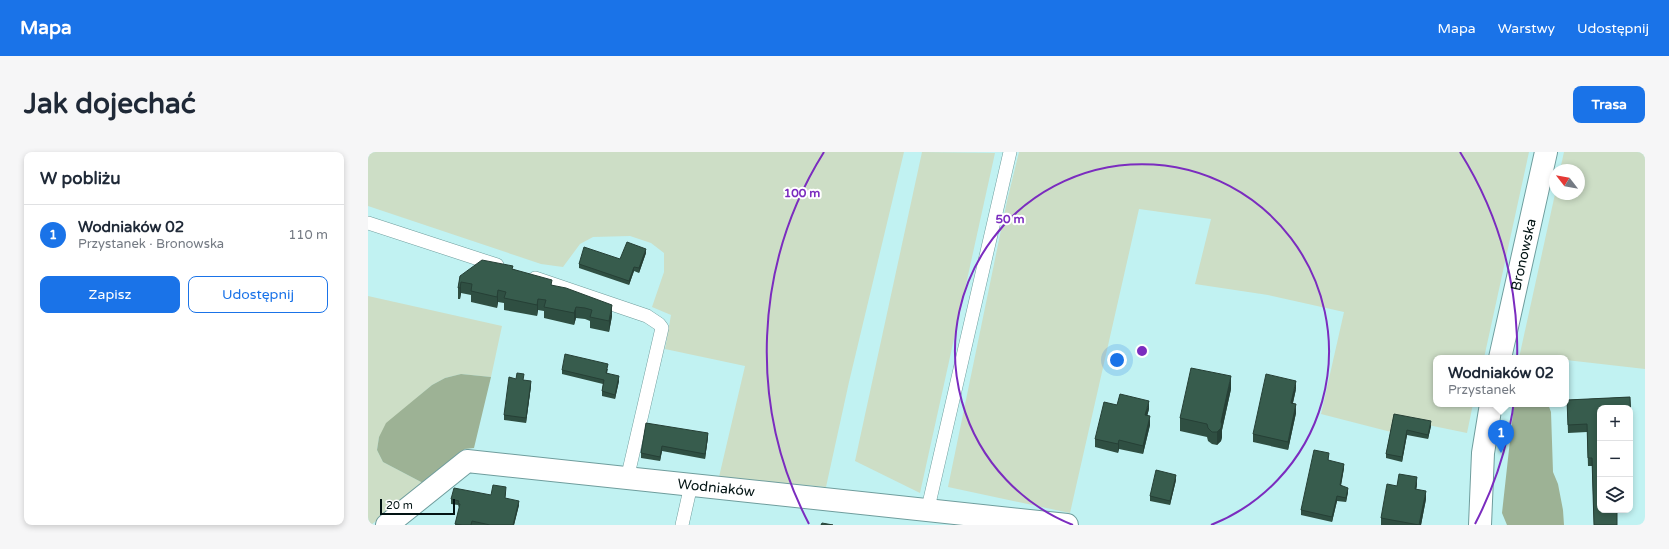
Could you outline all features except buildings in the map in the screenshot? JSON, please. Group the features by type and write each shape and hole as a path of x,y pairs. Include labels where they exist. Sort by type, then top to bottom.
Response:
{"street":[{"name":"Bronowska","path":"1501,355 1546,152"},
{"path":"1480,525 1483,453 1490,407"},
{"name":"Wodniaków","path":"387,525 467,461 627,479 928,508 1068,525"}],"lane":[{"path":"928,508 1010,152"},
{"path":"368,223 509,269"},
{"path":"523,274 647,316 659,324 662,328 627,479"},
{"path":"682,525 691,485"}],"green space":[{"path":"368,152 904,152 849,382 826,487 719,477 745,366 665,349 671,315 652,307 664,272 664,253 651,243 630,236 593,237 580,244 563,267 541,264 368,206"},
{"path":"922,152 995,153 920,493 855,461"},
{"path":"1019,152 1529,152 1485,355 1433,355 1433,407 1472,407 1467,433 1394,418 1391,432 1321,414 1344,312 1268,295 1195,284 1211,219 1139,209 1070,513 948,487 1007,201"},
{"path":"1564,152 1645,152 1645,369 1569,360 1569,355 1520,355 1554,200 1585,200 1585,164 1561,164"},
{"path":"368,296 502,326 491,377 461,374 445,378 432,385 419,396 379,437 377,450 383,462 423,483 371,525 368,525"},
{"path":"461,374 491,377 474,448 465,449 423,483 383,462 377,450 379,437 386,423 432,385 445,378"},
{"path":"1514,407 1549,407 1551,412 1553,472 1558,484 1564,525 1507,525 1502,513"}],"place":[{"name":"Wodniaków 02","path":"1501,453"}]}
